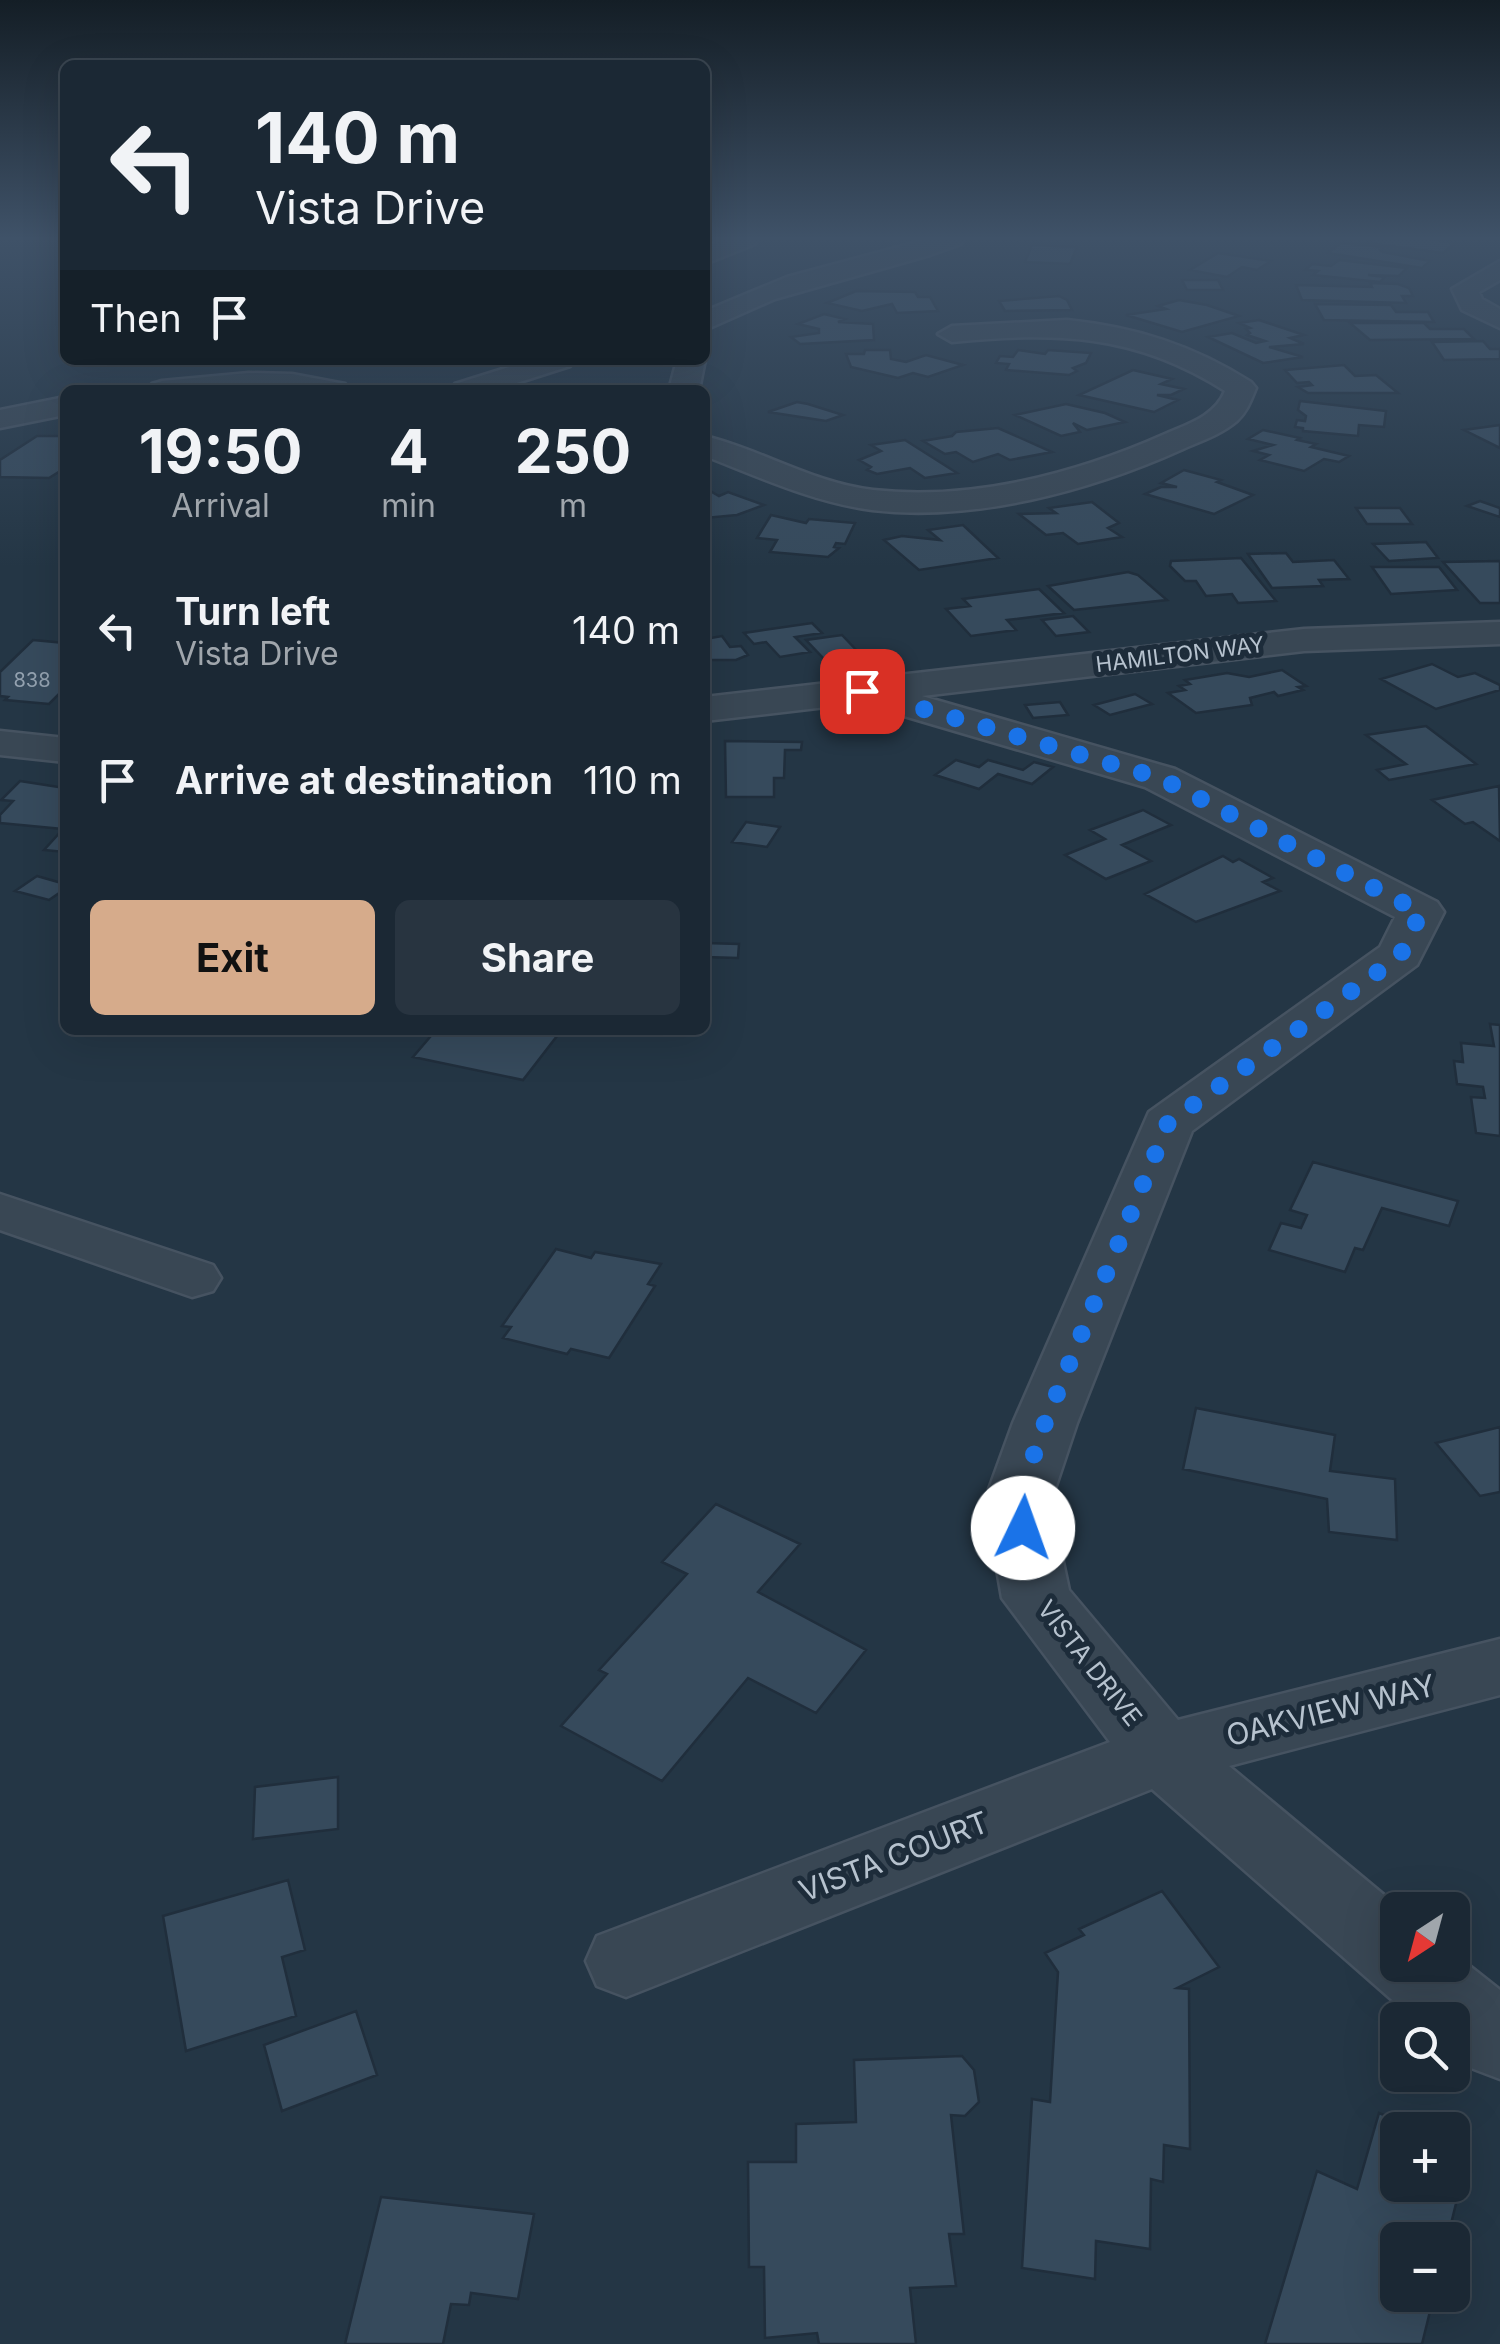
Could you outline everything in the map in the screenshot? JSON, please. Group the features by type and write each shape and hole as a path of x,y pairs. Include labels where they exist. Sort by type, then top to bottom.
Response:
{"street":[{"path":"710,447 830,490 872,500 922,502 985,495 1123,462 1167,446 1231,410 1241,388 1172,348"},
{"path":"481,385 544,365"},
{"path":"208,385 245,381 315,385"},
{"path":"0,419 60,407"},
{"name":"HAMILTON WAY","path":"862,691 1304,640 1500,634"},
{"name":"VISTA DRIVE","path":"710,707 862,691 1160,778 1421,912 1400,956 1168,1123 1045,1423 1022,1489 1023,1528 1036,1598 1162,1754 1380,1940"},
{"path":"0,743 60,749"},
{"path":"0,1211 192,1278"},
{"name":"OAKVIEW WAY","path":"1162,1754 1500,1667"},
{"name":"VISTA COURT","path":"626,1961 1162,1754"},
{"path":"1430,1982 1500,2040"}],"building":[{"path":"1232,348 1274,348 1303,357 1263,363"},
{"path":"1436,348 1500,349 1500,359 1444,360"},
{"path":"865,350 890,350 891,359 906,362 926,355 963,365 928,377 913,373 898,378 851,367 846,354 864,354"},
{"path":"1018,350 1091,353 1086,363 1073,368 1077,371 1069,375 1006,370 1009,364 996,363 1000,356 1013,357"},
{"path":"1344,365 1355,376 1376,375 1398,393 1308,393 1298,387 1312,385 1309,382 1297,383 1285,370"},
{"path":"1133,370 1172,379 1161,384 1184,389 1171,395 1157,395 1178,400 1154,412 1079,395"},
{"path":"1300,401 1386,411 1384,427 1359,425 1358,436 1303,431 1295,427 1297,420 1305,421 1306,416 1298,410"},
{"path":"797,402 843,415 826,421 768,412"},
{"path":"1066,404 1125,422 1087,430 1073,423 1080,432 1061,436 1015,415"},
{"path":"1500,425 1500,448 1464,430"},
{"path":"998,428 1052,452 1010,460 998,454 973,462 956,452 945,454 923,441 956,432"},
{"path":"1263,430 1300,438 1297,440 1316,444 1311,447 1349,456 1339,462 1324,459 1304,471 1260,460 1269,455 1253,451 1273,445 1248,439"},
{"path":"37,436 60,436 60,471 49,478 0,477 0,460"},
{"path":"905,440 957,473 925,478 910,468 877,474 859,460 881,451 871,445"},
{"path":"1184,470 1221,480 1217,482 1253,495 1214,514 1145,494 1161,487 1177,487 1161,483"},
{"path":"710,491 719,496 728,492 764,505 737,515 710,518"},
{"path":"1480,501 1500,508 1500,517 1467,506"},
{"path":"1092,502 1119,523 1108,528 1122,537 1078,544 1063,533 1046,535 1019,514 1056,513 1049,508"},
{"path":"1356,508 1400,508 1412,524 1367,524"},
{"path":"771,515 806,523 809,519 855,523 845,544 836,543 834,547 839,548 828,557 770,552 777,540 757,538"},
{"path":"963,525 998,558 919,570 884,540 902,536 940,540 928,530"},
{"path":"1426,542 1438,558 1389,561 1373,544"},
{"path":"1286,553 1293,562 1334,560 1349,579 1319,580 1323,586 1272,588 1248,554"},
{"path":"1241,558 1276,601 1238,603 1232,594 1206,596 1196,581 1185,581 1170,566 1171,561"},
{"path":"1500,561 1500,603 1480,603 1443,562"},
{"path":"1372,567 1439,567 1457,590 1391,594"},
{"path":"1128,572 1138,575 1167,600 1074,610 1048,586"},
{"path":"1039,589 1064,613 1007,620 1016,630 971,636 946,609 970,606 963,599"},
{"path":"1073,616 1089,632 1056,636 1042,620"},
{"path":"812,623 822,633 795,637 810,652 780,657 766,642 754,644 744,633"},
{"path":"842,635 861,655 825,660 806,640"},
{"path":"722,636 730,647 741,646 748,655 736,660 710,660 710,638"},
{"path":"33,640 60,643 60,693 49,704 5,700 8,697 0,696 0,672"},
{"path":"1432,664 1458,677 1475,673 1500,685 1500,690 1436,709 1381,679"},
{"path":"1282,670 1306,686 1298,687 1303,690 1278,696 1274,692 1250,698 1252,705 1196,713 1168,693 1185,690 1179,686 1190,684 1185,680 1227,673 1249,677"},
{"path":"1135,694 1152,704 1110,715 1094,705"},
{"path":"1060,702 1068,715 1033,718 1025,705"},
{"path":"1426,726 1476,764 1389,780 1377,770 1406,764 1366,735"},
{"path":"725,741 802,742 801,750 785,750 784,778 774,778 774,797 726,797"},
{"path":"956,760 979,767 988,760 1023,770 1034,762 1053,767 1032,784 998,774 979,789 935,775"},
{"path":"20,781 60,787 60,829 0,823 0,815 13,801 1,800"},
{"path":"1499,786 1500,841 1473,822 1465,824 1432,800"},
{"path":"1143,810 1171,825 1122,845 1151,861 1106,879 1065,855 1105,839 1090,830"},
{"path":"746,822 780,827 767,847 732,842"},
{"path":"60,832 60,852 44,850"},
{"path":"1223,856 1233,862 1239,859 1273,878 1263,882 1280,891 1196,922 1145,894"},
{"path":"37,876 60,883 60,892 49,900 15,891"},
{"path":"710,943 739,944 738,958 710,957"},
{"path":"1490,1024 1500,1025 1500,1136 1476,1133 1471,1097 1485,1098 1483,1087 1457,1084 1454,1061 1463,1062 1461,1043 1494,1046"},
{"path":"432,1035 557,1036 523,1080 413,1057"},
{"path":"1313,1162 1458,1201 1449,1226 1382,1208 1363,1250 1355,1248 1345,1272 1269,1250 1281,1223 1301,1228 1307,1215 1290,1210"},
{"path":"556,1249 591,1258 595,1252 661,1264 648,1284 655,1286 609,1358 571,1349 567,1354 503,1338 511,1327 502,1326"},
{"path":"1196,1408 1335,1435 1330,1471 1395,1479 1397,1540 1329,1532 1327,1499 1183,1469"},
{"path":"1500,1427 1500,1492 1480,1496 1436,1443"},
{"path":"716,1504 800,1544 758,1592 866,1650 816,1713 748,1678 662,1781 561,1726 607,1674 599,1670 687,1574 662,1562"},
{"path":"338,1777 338,1829 253,1839 255,1787"},
{"path":"288,1880 305,1950 282,1957 296,2016 186,2051 163,1916"},
{"path":"1162,1891 1219,1967 1177,1988 1189,1989 1190,2149 1164,2145 1163,2182 1151,2179 1150,2249 1096,2241 1095,2279 1022,2268 1032,2099 1050,2102 1058,1972 1045,1953 1084,1935 1079,1929"},
{"path":"356,2011 377,2075 282,2111 264,2045"},
{"path":"962,2056 974,2070 979,2102 965,2116 951,2115 964,2234 949,2234 956,2286 910,2288 916,2344 819,2344 817,2333 765,2338 764,2267 749,2267 748,2162 796,2162 796,2124 856,2122 854,2060"},
{"path":"1379,2113 1380,2202 1456,2202 1451,2222 1380,2222 1380,2312 1430,2312 1422,2344 1265,2344 1317,2171 1357,2189"},
{"path":"381,2197 534,2214 518,2299 471,2293 469,2305 451,2304 443,2344 345,2344"}],"route":[{"path":"862,691 1160,778 1421,912 1400,956 1168,1123 1045,1423 1022,1489 1023,1528"}]}
